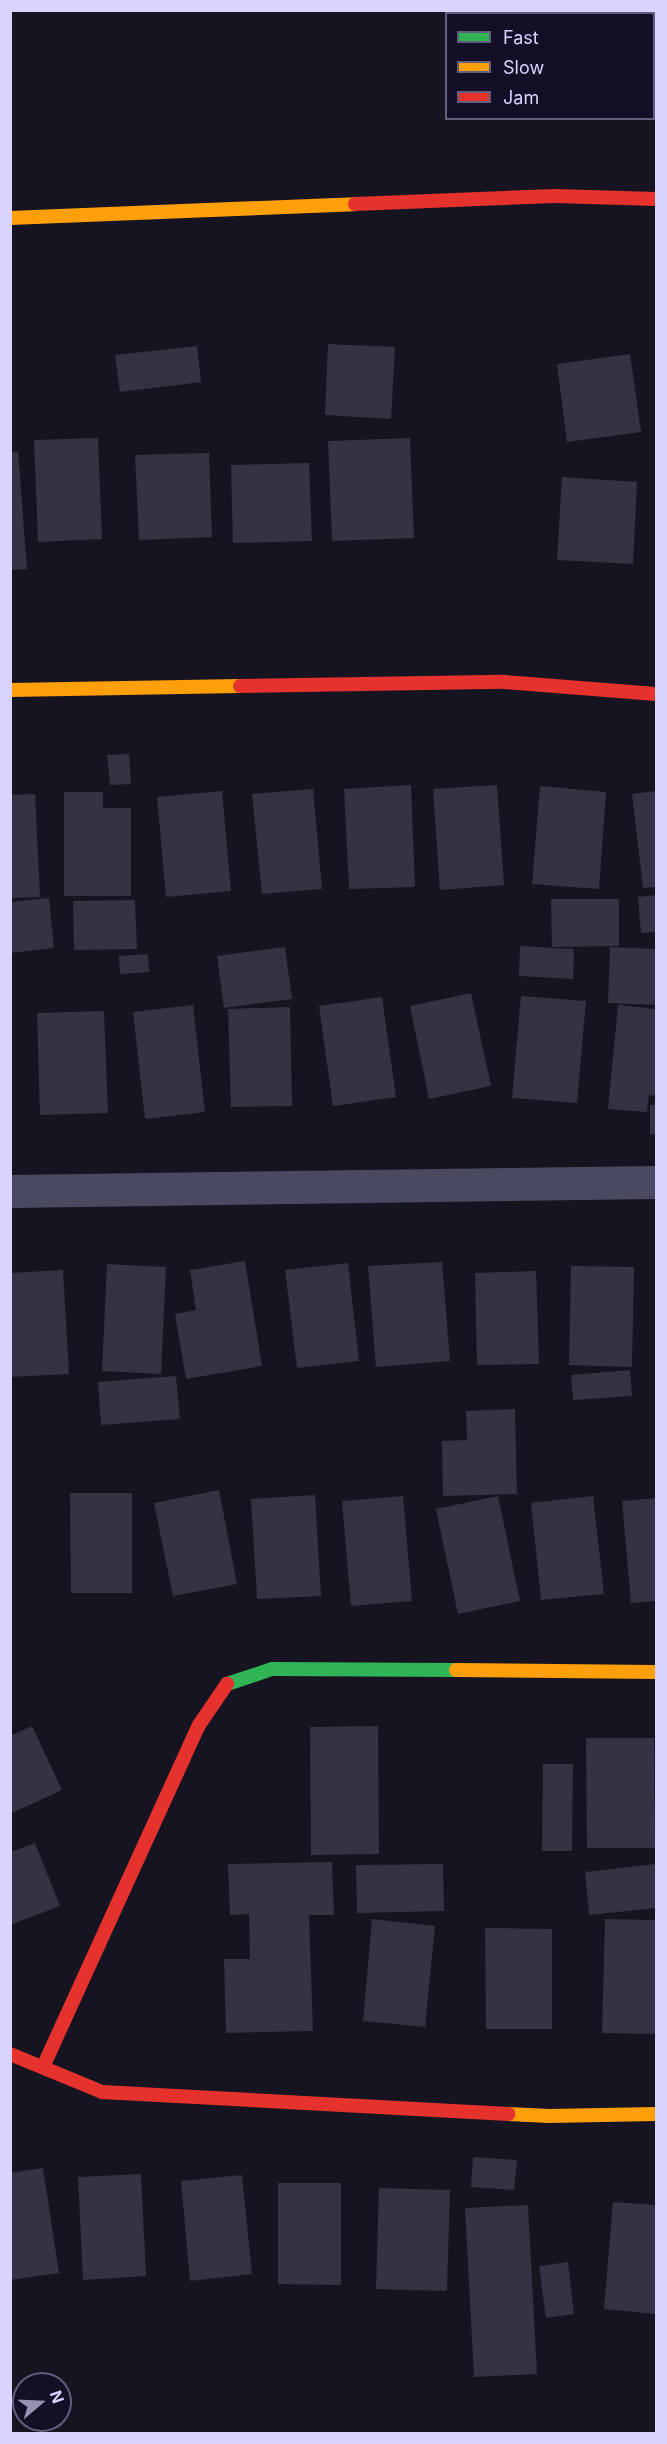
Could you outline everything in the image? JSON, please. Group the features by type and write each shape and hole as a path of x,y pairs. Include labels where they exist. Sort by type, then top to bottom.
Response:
{"street":[{"path":"10,218 555,196 657,199"},
{"path":"10,690 504,681 657,694"},
{"path":"10,1191 657,1182"},
{"path":"43,2067 199,1725 226,1684 272,1669 657,1672"},
{"path":"10,2054 102,2092 549,2116 657,2114"}],"building":[{"path":"328,344 395,347 391,419 325,415"},
{"path":"197,346 201,382 120,392 115,355"},
{"path":"630,354 641,432 567,442 557,364"},
{"path":"98,438 102,539 38,542 34,440"},
{"path":"410,438 414,538 332,541 328,441"},
{"path":"18,451 27,569 10,570 10,452"},
{"path":"209,453 212,537 139,540 135,455"},
{"path":"309,463 312,541 233,543 231,465"},
{"path":"562,477 637,482 633,564 557,560"},
{"path":"129,754 131,784 110,785 107,755"},
{"path":"411,785 415,887 349,889 344,789"},
{"path":"497,785 504,885 440,890 433,789"},
{"path":"540,786 606,792 599,889 532,884"},
{"path":"313,789 322,889 262,894 252,794"},
{"path":"222,791 231,891 166,897 157,797"},
{"path":"656,791 656,887 643,888 632,794"},
{"path":"64,792 103,792 103,808 131,808 131,896 64,896"},
{"path":"35,794 40,897 10,898 10,795"},
{"path":"656,895 656,932 641,933 638,897"},
{"path":"49,898 54,948 10,953 10,902"},
{"path":"551,899 619,899 619,946 552,947"},
{"path":"135,900 137,949 74,950 73,901"},
{"path":"520,946 574,949 573,979 519,976"},
{"path":"285,947 292,999 224,1008 217,956"},
{"path":"610,947 656,949 656,1005 608,1003"},
{"path":"148,954 149,972 120,974 119,956"},
{"path":"471,993 491,1086 429,1099 410,1006"},
{"path":"521,996 586,1001 577,1103 512,1098"},
{"path":"382,997 396,1097 333,1106 319,1006"},
{"path":"193,1005 205,1112 145,1119 133,1012"},
{"path":"618,1005 656,1009 656,1096 649,1095 647,1112 608,1109"},
{"path":"290,1007 292,1106 231,1107 228,1009"},
{"path":"104,1011 108,1113 40,1115 37,1013"},
{"path":"650,1105 656,1105 656,1134 650,1135"},
{"path":"245,1261 262,1366 186,1379 175,1314 196,1310 190,1270"},
{"path":"442,1262 450,1361 376,1367 368,1266"},
{"path":"348,1263 359,1361 297,1368 285,1270"},
{"path":"107,1264 166,1267 161,1374 102,1371"},
{"path":"571,1266 634,1267 632,1367 569,1365"},
{"path":"63,1270 69,1374 10,1377 10,1273"},
{"path":"536,1271 539,1364 477,1365 475,1273"},
{"path":"630,1370 632,1396 573,1400 571,1375"},
{"path":"176,1376 180,1419 101,1425 98,1382"},
{"path":"515,1409 517,1494 443,1496 442,1441 467,1440 466,1411"},
{"path":"219,1490 237,1584 173,1596 154,1503"},
{"path":"70,1493 132,1493 132,1593 71,1593"},
{"path":"315,1495 321,1596 257,1599 251,1499"},
{"path":"403,1496 412,1601 351,1606 342,1501"},
{"path":"498,1496 520,1601 458,1614 436,1509"},
{"path":"593,1496 604,1594 541,1600 531,1503"},
{"path":"656,1498 656,1601 631,1603 622,1501"},
{"path":"32,1726 62,1790 10,1814 10,1736"},
{"path":"378,1726 379,1854 311,1855 310,1727"},
{"path":"586,1738 654,1738 655,1848 587,1848"},
{"path":"543,1764 573,1764 572,1851 542,1851"},
{"path":"35,1843 60,1906 10,1925 10,1852"},
{"path":"332,1862 334,1915 309,1915 313,2031 226,2033 224,1959 250,1959 249,1914 230,1915 228,1864"},
{"path":"443,1864 444,1911 357,1913 356,1865"},
{"path":"656,1864 656,1908 589,1915 585,1872"},
{"path":"372,1919 435,1926 425,2027 363,2021"},
{"path":"605,1919 656,1920 656,2034 602,2033"},
{"path":"485,1928 552,1929 552,2029 486,2029"},
{"path":"473,2157 517,2160 514,2190 471,2187"},
{"path":"43,2168 59,2273 10,2280 10,2173"},
{"path":"141,2174 146,2276 83,2280 78,2177"},
{"path":"242,2175 252,2274 190,2281 181,2181"},
{"path":"278,2183 341,2183 341,2285 278,2284"},
{"path":"379,2188 450,2190 447,2291 376,2289"},
{"path":"613,2202 656,2205 656,2314 604,2309"},
{"path":"528,2205 537,2374 474,2377 465,2208"},
{"path":"568,2262 574,2314 546,2318 539,2266"}],"traffic: fast":[{"path":"227,1684 272,1669 456,1670"}],"traffic: slow":[{"path":"10,218 355,204"},
{"path":"10,690 240,686"},
{"path":"456,1670 656,1672"},
{"path":"508,2114 549,2116 656,2114"}],"traffic: jam":[{"path":"355,204 555,196 656,199"},
{"path":"240,686 504,682 656,694"},
{"path":"43,2067 199,1725 227,1684"},
{"path":"10,2054 102,2092 508,2114"}]}
